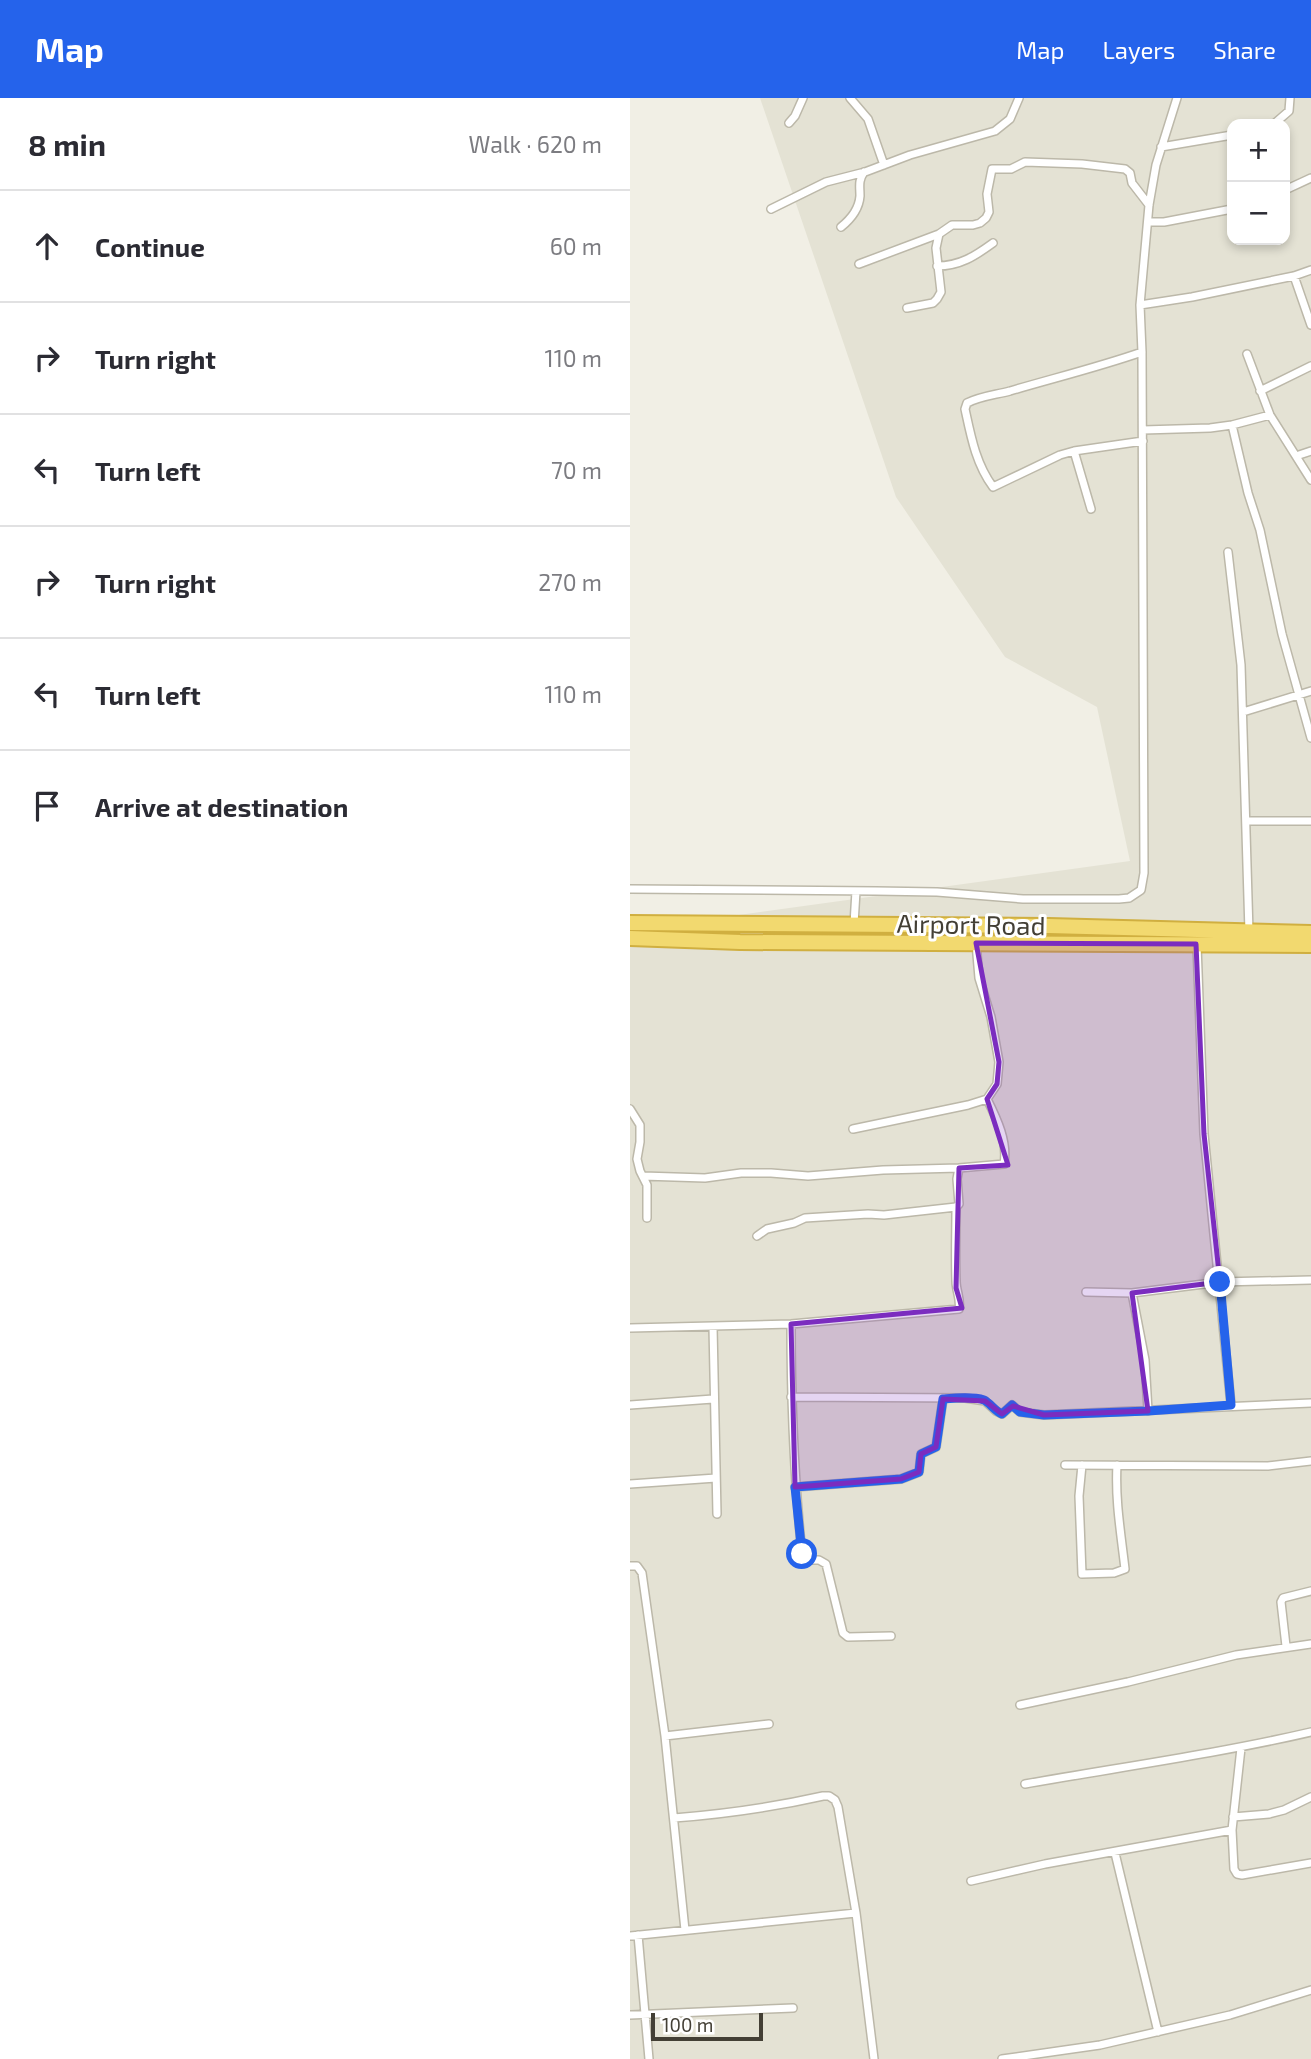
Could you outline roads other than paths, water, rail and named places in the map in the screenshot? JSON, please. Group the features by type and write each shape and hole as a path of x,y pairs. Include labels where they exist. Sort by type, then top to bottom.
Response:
{"highway":[{"name":"Airport Road","path":"630,923 1049,926 1311,933"},
{"name":"Airport Road","path":"630,938 740,942 1311,945"}],"street":[{"path":"789,123 803,98"},
{"path":"850,98 868,119 884,165"},
{"path":"771,209 826,182 995,131 1010,120 1019,98"},
{"path":"630,889 937,892 1023,899 1119,899 1129,898 1141,890 1144,873 1145,692 1140,305 1149,205 1156,165 1177,98"},
{"path":"1280,119 1289,111 1290,98"},
{"path":"1161,147 1227,136"},
{"path":"859,264 939,234 952,225 981,223 989,212 987,194 992,169 1011,169 1026,162 1125,169 1149,205"},
{"path":"841,227 856,210 860,197 859,180 865,172"},
{"path":"1290,188 1311,178"},
{"path":"1148,222 1164,222 1227,210"},
{"path":"907,308 933,303 941,292 936,248 939,234"},
{"path":"937,266 951,266 971,259 993,243"},
{"path":"1140,305 1192,297 1311,270"},
{"path":"1294,276 1311,326"},
{"path":"1142,352 1109,364 975,399 967,402 965,409 972,444 993,487 1032,467 1074,451 1143,441"},
{"path":"1247,354 1270,415 1311,480"},
{"path":"1260,391 1311,366"},
{"path":"1143,430 1210,428 1270,415"},
{"path":"1232,425 1260,530 1282,634 1311,738"},
{"path":"1074,451 1091,509"},
{"path":"1296,456 1311,451"},
{"path":"1228,552 1241,665 1249,933"},
{"path":"1243,712 1311,691"},
{"path":"1247,821 1311,821"},
{"path":"854,924 856,891"},
{"path":"853,1129 968,1105 987,1099 997,1084 999,1062 991,1017 979,978 976,943"},
{"path":"1196,944 1204,1134 1231,1405"},
{"path":"643,1176 705,1178 741,1173 771,1173 808,1176 1004,1164 1006,1154 1001,1132 987,1099"},
{"path":"630,1109 640,1125 637,1160 647,1185 647,1218"},
{"path":"630,1328 791,1324 959,1308 955,1268 959,1168"},
{"path":"757,1236 767,1229 805,1218 884,1215 956,1208"},
{"path":"1086,1292 1132,1293 1220,1282 1311,1280"},
{"path":"1132,1293 1145,1360 1148,1411"},
{"path":"791,1324 795,1487 802,1554 808,1560 819,1560 826,1564 843,1633 848,1637 891,1636"},
{"path":"713,1326 716,1514"},
{"path":"791,1397 965,1398 985,1401 1002,1414 1012,1405 1020,1412 1044,1415 1311,1403"},
{"path":"630,1405 713,1399"},
{"path":"795,1487 901,1479 919,1472 921,1454 936,1447 943,1399"},
{"path":"1065,1465 1268,1466 1311,1461"},
{"path":"1082,1465 1079,1496 1082,1574 1114,1573 1125,1569 1117,1504 1117,1465"},
{"path":"630,1484 716,1478"},
{"path":"630,1566 637,1566 642,1573 665,1737 685,1930"},
{"path":"1286,1646 1281,1602 1283,1598 1311,1591"},
{"path":"1020,1705 1237,1655 1311,1644"},
{"path":"665,1737 769,1724"},
{"path":"1026,1784 1116,1768 1150,1765 1241,1748 1311,1731"},
{"path":"1241,1748 1232,1830 1234,1868 1237,1874 1311,1863"},
{"path":"674,1818 718,1815 830,1796 835,1800 856,1913 874,2059"},
{"path":"1233,1816 1277,1812 1311,1797"},
{"path":"971,1881 1045,1864 1232,1830"},
{"path":"1115,1853 1158,2032"},
{"path":"649,2059 646,2013 634,1935 856,1913"},
{"path":"1002,2059 1100,2045 1230,2015 1311,1990"},
{"path":"630,2015 793,2008"}]}
